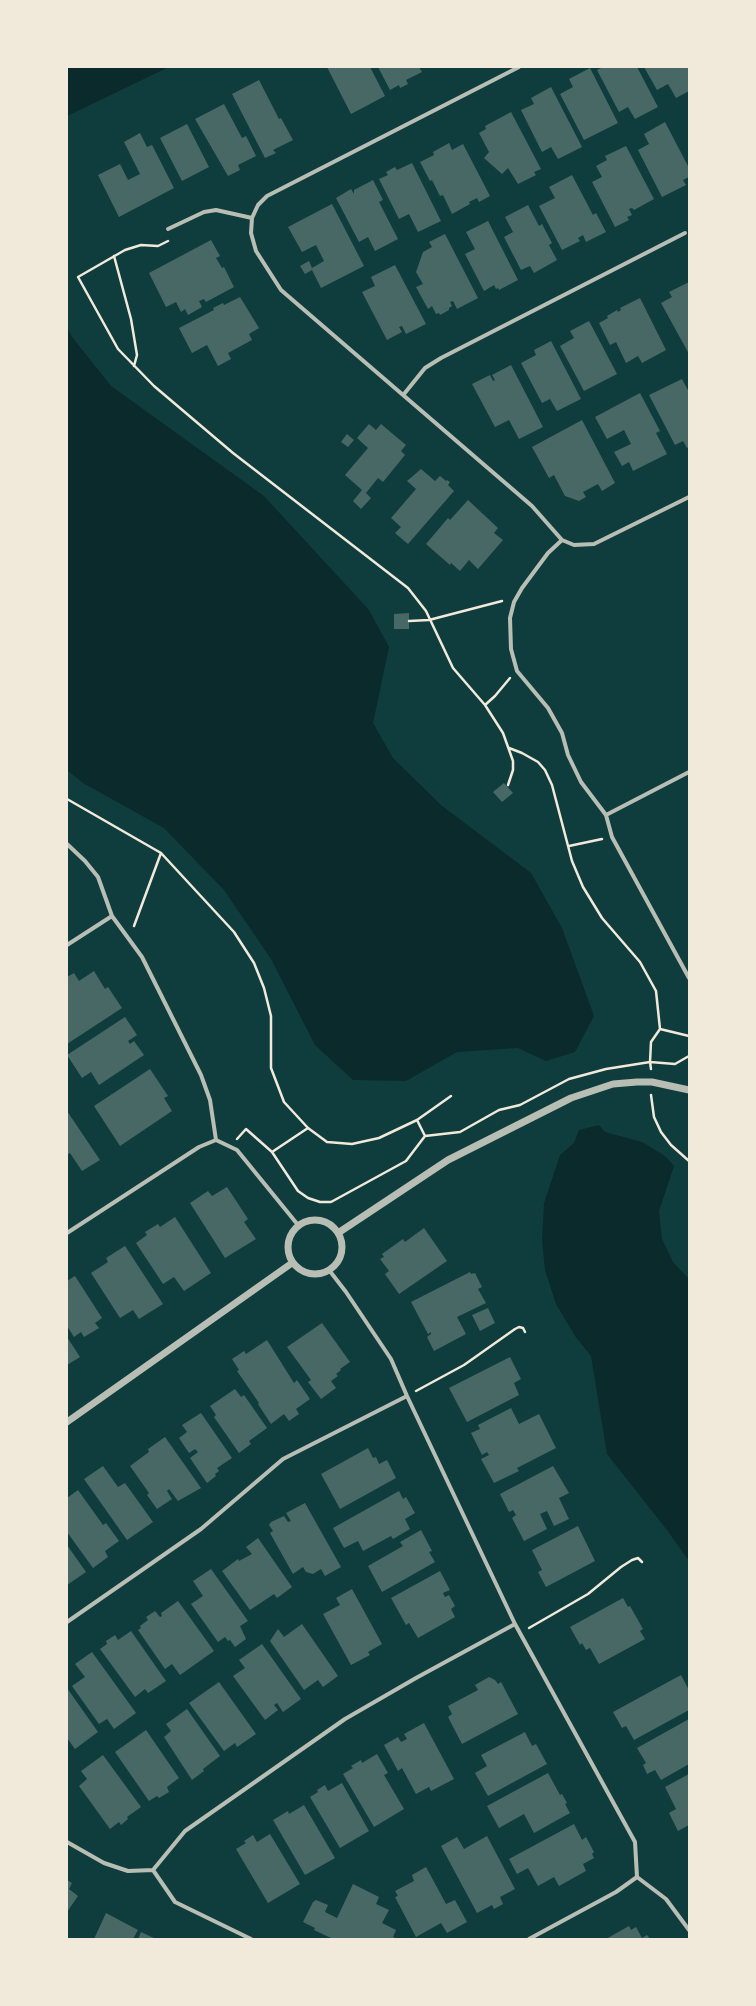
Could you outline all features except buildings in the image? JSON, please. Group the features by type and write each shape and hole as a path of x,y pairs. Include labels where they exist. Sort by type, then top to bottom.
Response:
{"street":[{"path":"519,67 267,196 258,205 252,218 251,233 256,250 281,290 404,394 532,506 562,540 574,544 594,544 689,497"},
{"path":"168,229 204,212 216,210 252,218"},
{"path":"404,394 424,368 440,358 685,233"},
{"path":"562,540 548,553 514,602 510,618 511,649 517,671 548,708 562,733 568,755 581,782 606,815 612,837 689,978"},
{"path":"606,815 689,772"},
{"path":"67,844 86,861 98,877 112,916 142,957 201,1075 210,1100 216,1140"},
{"path":"67,945 112,916"},
{"path":"338,1233 448,1160 571,1098 613,1084 652,1082 689,1090"},
{"path":"67,1233 199,1147 216,1140 237,1150 298,1225"},
{"path":"316,1219 325,1221 333,1226 338,1233 342,1249 340,1258 329,1270 321,1273 309,1273 298,1268 292,1263 287,1246 292,1230 298,1225 307,1220 316,1219"},
{"path":"67,1422 292,1263"},
{"path":"329,1270 391,1359 407,1396 520,1634 635,1842 636,1877"},
{"path":"67,1622 201,1529 283,1459 407,1396"},
{"path":"67,1842 104,1863 128,1871 153,1870 185,1831 346,1719 416,1678 515,1624"},
{"path":"153,1870 176,1902 250,1939"},
{"path":"636,1877 666,1899 689,1930"},
{"path":"528,1939 616,1892 636,1877"}],"path":[{"path":"168,229 168,240 158,246 141,246 125,250 78,277 118,349 154,386 233,453 395,576 419,600 453,668 485,705 503,733 509,748 513,770 508,785"},
{"path":"114,256 131,320 137,355 134,366"},
{"path":"409,621 429,620 502,601 514,602"},
{"path":"485,705 496,696 503,685 517,671"},
{"path":"509,748 538,762 544,770 552,785 572,861 592,904 649,975 658,1001 660,1029 651,1042 651,1100 654,1117 661,1132 689,1161"},
{"path":"67,799 161,853 234,932 254,963 264,988 271,1016 271,1068 284,1102 308,1128 328,1142 352,1144 379,1138 417,1120 451,1096"},
{"path":"569,846 612,837"},
{"path":"129,940 161,853"},
{"path":"660,1029 689,1036"},
{"path":"230,1146 246,1129 272,1152 298,1191 308,1198 320,1202 331,1202 406,1161 425,1136 460,1132 499,1110 520,1105 569,1079 606,1069 650,1062 675,1064 689,1056"},
{"path":"417,1120 425,1136"},
{"path":"272,1152 308,1128"},
{"path":"407,1396 464,1365 514,1329 519,1327 523,1328 525,1332"},
{"path":"520,1634 582,1598 632,1560 638,1558 642,1562"}],"water":[{"path":"67,67 169,67 67,116"},
{"path":"67,327 72,337 111,386 264,496 369,610 389,647 373,723 393,758 441,805 531,873 562,928 594,1016 575,1052 546,1061 518,1048 457,1052 406,1081 353,1080 315,1045 271,959 224,890 164,828 83,783 67,770"},
{"path":"599,1125 605,1132 642,1142 665,1156 674,1166 659,1211 662,1239 673,1262 689,1279 689,1561 667,1530 607,1454 591,1356 575,1336 556,1304 545,1270 542,1240 544,1203 560,1155 574,1143 579,1130"}]}
